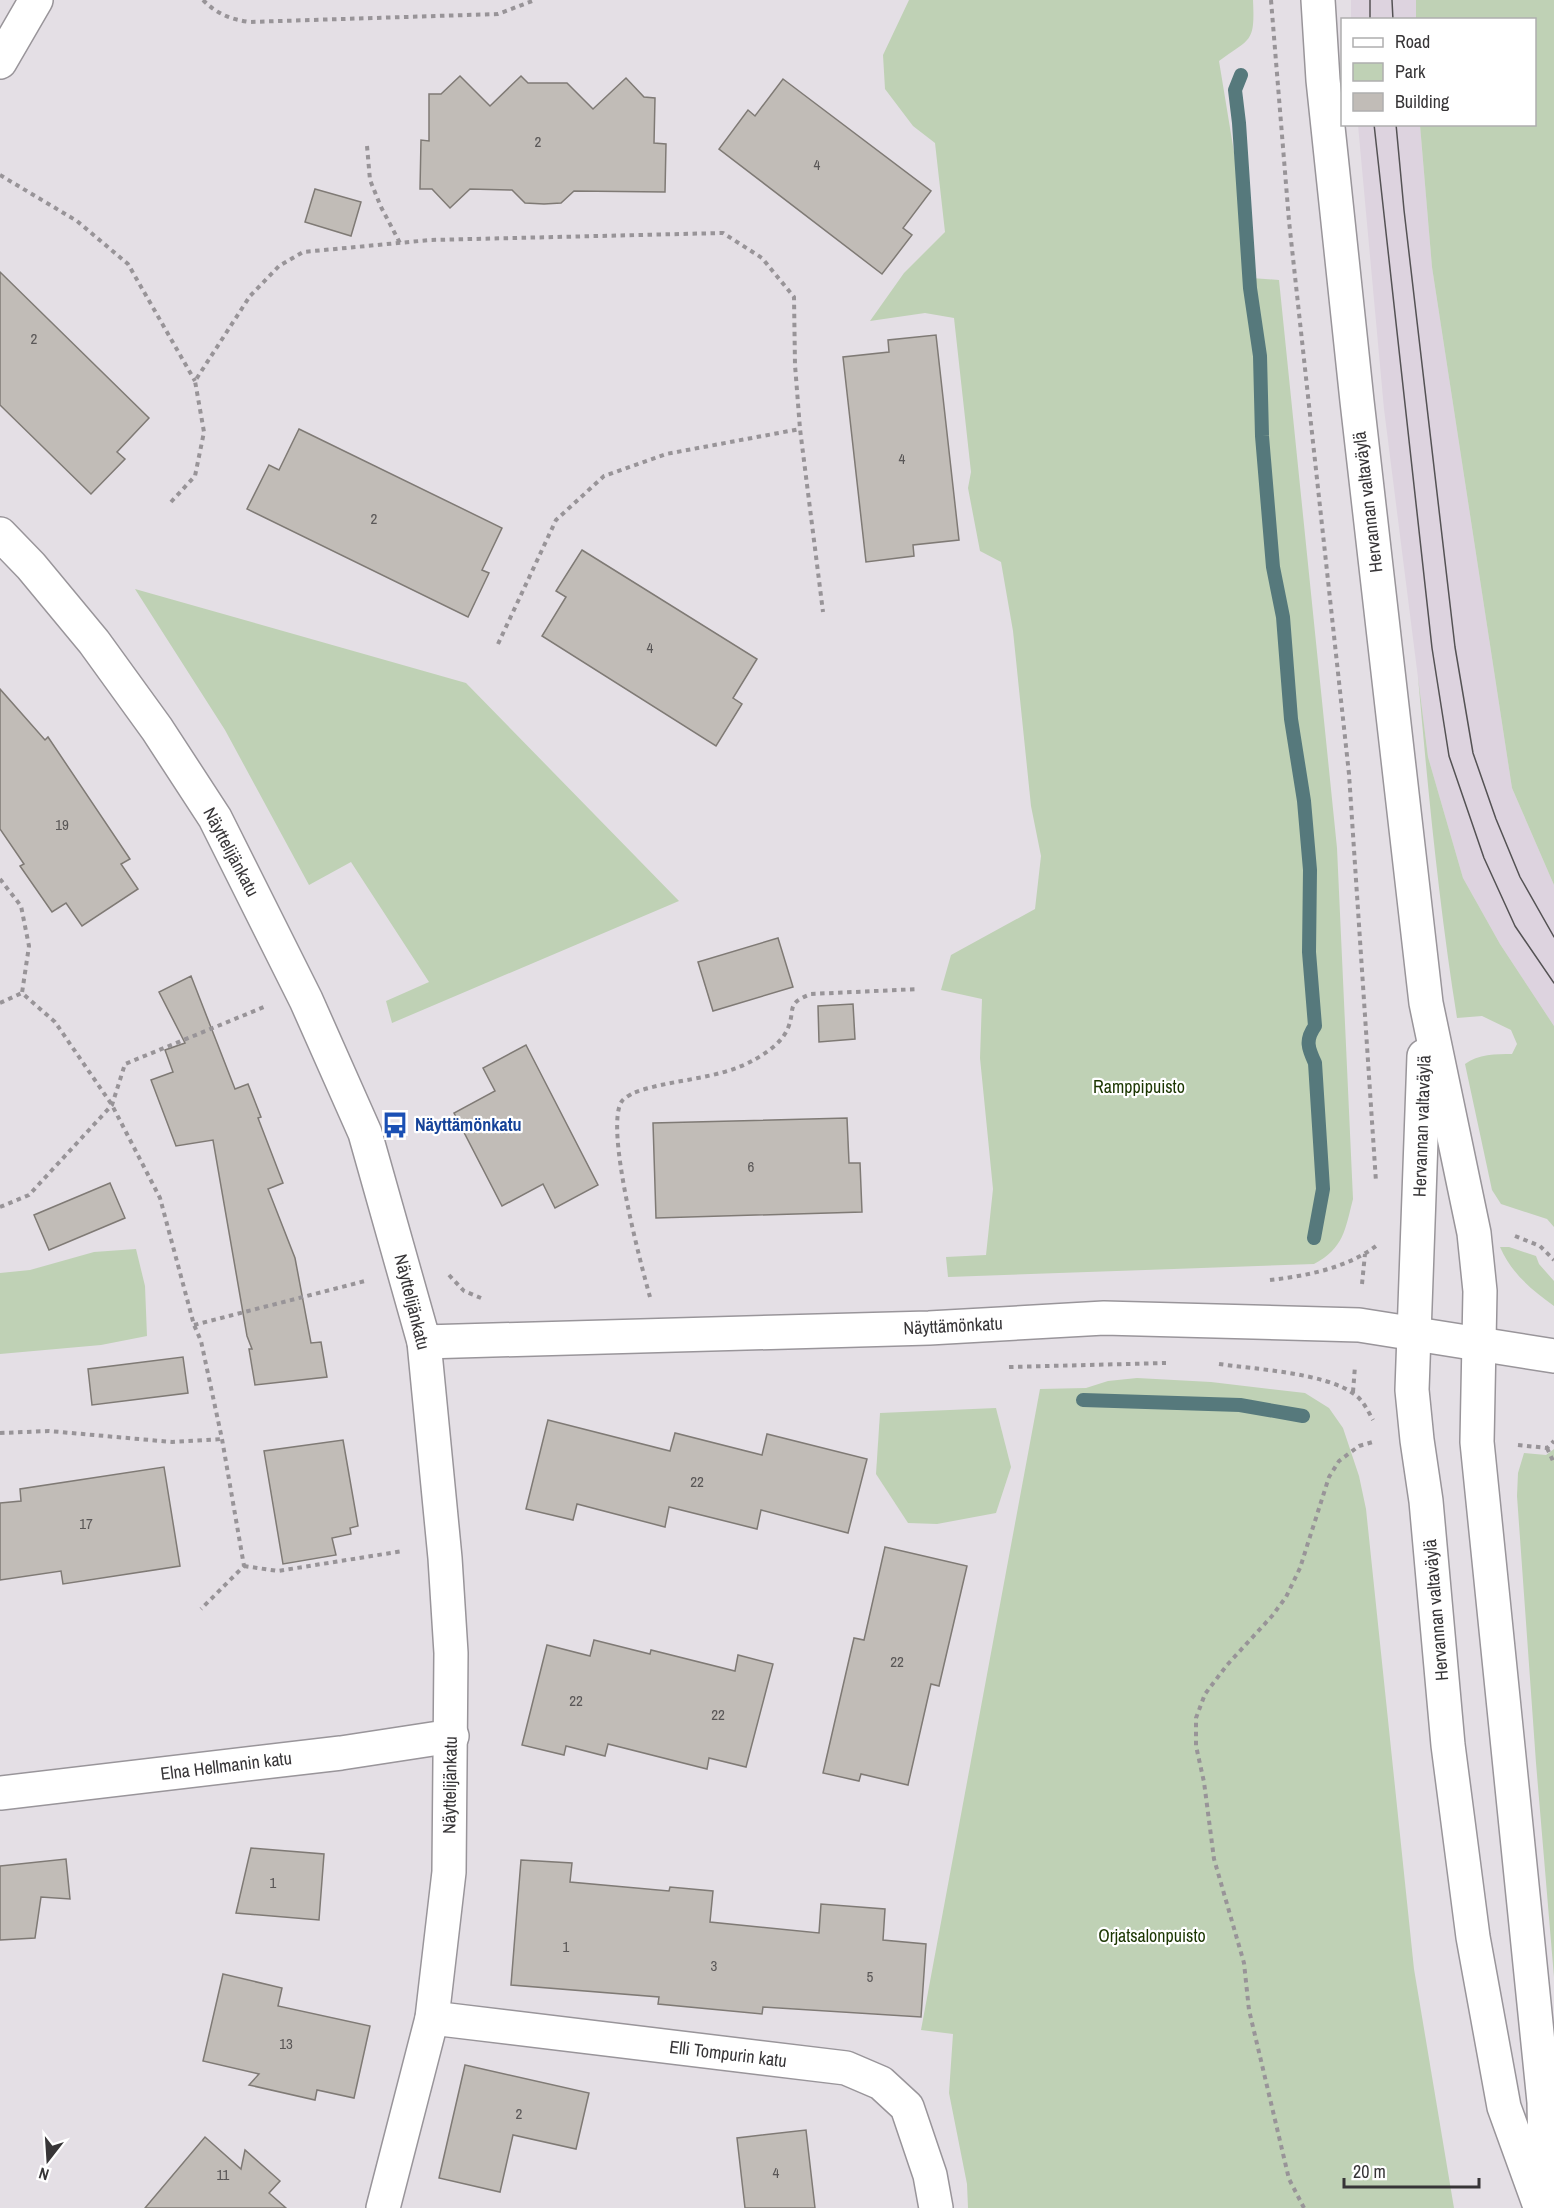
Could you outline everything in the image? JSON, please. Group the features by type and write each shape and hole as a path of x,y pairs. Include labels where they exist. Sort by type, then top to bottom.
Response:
{"street":[{"path":"0,62 36,0"},
{"name":"Hervannan valtaväylä","path":"1317,0 1323,80 1357,401 1426,1003 1474,1233 1480,1291 1478,1442 1544,2102 1546,2208"},
{"name":"Näyttelijänkatu","path":"0,534 31,566 94,642 157,729 215,818 306,1000 365,1133 424,1342 446,1558 451,1653 449,1872 432,2018 383,2208"},
{"name":"Hervannan valtaväylä","path":"1426,1003 1412,1390 1426,1501 1448,1745 1473,1937 1504,2107 1540,2208"},
{"name":"Näyttämönkatu","path":"424,1342 929,1328 1104,1318 1359,1325 1554,1356"},
{"name":"Elna Hellmanin katu","path":"0,1793 341,1753 452,1737"},
{"name":"Elli Tompurin katu","path":"432,2018 846,2068 880,2083 907,2107 930,2175 936,2208"}],"path":[{"path":"203,0 218,13 231,19 249,22 498,14 535,0"},
{"path":"1271,0 1289,221 1350,774 1377,1191"},
{"path":"367,146 370,180 400,243"},
{"path":"0,175 77,220 128,264 195,381 204,432 195,476 171,501"},
{"path":"195,381 250,296 279,266 303,252 430,240 723,233 762,258 794,297 795,365 800,429 823,612"},
{"path":"498,644 556,520 604,476 666,453 800,429"},
{"path":"0,879 21,906 29,946 22,993"},
{"path":"658,1336 624,1188 618,1116 621,1102 631,1094 668,1083 732,1070 752,1061 778,1043 788,1028 791,1010 797,999 811,994 919,989"},
{"path":"0,1003 22,993"},
{"path":"22,993 55,1022 112,1104 160,1198 194,1325 201,1341 222,1439 244,1566"},
{"path":"0,1207 29,1195 112,1104 125,1064 269,1005 306,1000"},
{"path":"1519,1236 1540,1246 1554,1260"},
{"path":"1365,1254 1376,1246 1380,1239"},
{"path":"194,1325 368,1280"},
{"path":"1001,1367 1167,1363"},
{"path":"1214,1364 1316,1378 1353,1392 1361,1400 1378,1429"},
{"path":"0,1433 49,1431 172,1442 222,1439"},
{"path":"1304,2208 1288,2179 1249,2010 1244,1963 1214,1859 1204,1782 1196,1746 1197,1718 1205,1694 1287,1596 1300,1568 1329,1478 1339,1461 1359,1446 1384,1439"},
{"path":"1554,1441 1547,1448 1554,1463"},
{"path":"244,1566 278,1571 414,1550"},
{"path":"201,1609 244,1566"}],"shaded area":[{"path":"1351,0 1416,0 1416,18 1351,18"},
{"path":"1358,126 1420,126 1432,267 1512,788 1554,885 1554,1026 1500,944 1463,878 1428,757 1384,409"}],"green space":[{"name":"Ramppipuisto","path":"909,0 1253,0 1253,24 1249,38 1219,61 1243,207 1251,278 1279,280 1337,848 1353,1199 1342,1237 1332,1251 1314,1264 948,1277 946,1257 986,1255 993,1189 980,1058 982,999 941,990 951,955 1035,909 1041,856 1031,806 1013,631 1001,562 980,551 968,488 971,472 954,318 925,313 870,321 904,273 945,232 935,143 913,126 885,89 883,55"},
{"path":"1416,0 1554,0 1554,885 1512,788 1432,267 1420,126 1536,126 1536,18 1416,18"},
{"path":"135,589 466,683 679,901 392,1023 386,1001 429,982 351,862 309,885 225,730"},
{"path":"1418,677 1428,757 1463,878 1500,944 1554,1026 1554,1227 1547,1219 1501,1204 1492,1190 1465,1064 1481,1056 1512,1054 1517,1044 1511,1030 1482,1016 1457,1018 1434,848"},
{"path":"1500,1247 1509,1247 1536,1256 1539,1264 1554,1281 1554,1306 1523,1280 1510,1265"},
{"path":"136,1249 145,1286 147,1336 101,1345 0,1354 0,1273 30,1270 94,1252"},
{"name":"Orjatsalonpuisto","path":"1137,1378 1211,1382 1305,1393 1329,1408 1343,1428 1359,1476 1366,1509 1414,1969 1454,2208 968,2208 967,2184 949,2093 953,2034 921,2030 1040,1389 1086,1388 1108,1381"},
{"path":"996,1408 1011,1467 996,1513 937,1524 908,1523 876,1474 880,1413"},
{"path":"1554,1449 1554,1977 1517,1496 1518,1473 1524,1453 1546,1455"}],"building":[{"path":"460,76 490,106 521,76 528,83 567,83 593,109 626,78 644,97 655,98 654,143 666,144 665,192 574,191 561,203 544,204 525,203 512,190 470,189 450,208 432,189 420,189 421,140 429,141 429,94 441,94"},
{"path":"783,79 931,191 903,228 912,235 882,274 719,149 748,110 755,116"},
{"path":"315,189 361,202 351,236 305,222"},
{"path":"0,272 149,418 117,452 125,459 91,494 0,405"},
{"path":"936,335 959,540 913,545 914,556 866,562 843,357 889,352 888,340"},
{"path":"299,429 502,528 482,570 489,573 468,617 247,509 269,465 279,470"},
{"path":"582,550 757,659 733,698 742,704 716,746 542,636 566,597 556,591"},
{"path":"0,689 45,740 48,737 130,859 121,864 138,889 82,926 66,903 52,912 20,866 24,864 0,829"},
{"path":"778,938 793,987 713,1011 698,962"},
{"path":"191,976 235,1089 248,1084 261,1117 258,1118 283,1183 268,1189 295,1258 311,1343 321,1342 327,1377 255,1385 249,1349 252,1349 247,1336 213,1140 176,1146 151,1080 173,1072 165,1050 185,1043 159,992"},
{"path":"853,1004 855,1039 819,1042 818,1006"},
{"path":"526,1045 598,1185 555,1208 543,1184 502,1206 454,1113 495,1091 483,1068"},
{"path":"847,1118 849,1163 860,1163 862,1212 656,1218 653,1123"},
{"path":"110,1183 125,1218 49,1250 34,1215"},
{"path":"183,1357 188,1393 92,1405 88,1369"},
{"path":"548,1420 670,1451 675,1433 762,1455 767,1434 867,1459 848,1533 761,1510 757,1529 669,1507 665,1527 577,1504 573,1520 526,1509"},
{"path":"343,1440 358,1526 350,1528 351,1534 332,1538 336,1555 283,1564 264,1451"},
{"path":"164,1467 180,1566 63,1584 61,1571 0,1580 0,1503 21,1501 20,1489"},
{"path":"885,1547 967,1566 939,1686 931,1684 908,1785 861,1774 859,1781 823,1773 854,1638 864,1640"},
{"path":"594,1640 650,1654 651,1650 735,1671 738,1655 773,1664 746,1767 709,1758 707,1769 608,1744 605,1756 566,1746 564,1755 522,1745 547,1645 590,1656"},
{"path":"251,1848 324,1854 319,1920 236,1913"},
{"path":"66,1859 70,1899 41,1897 35,1938 0,1940 0,1866"},
{"path":"521,1860 572,1863 570,1882 669,1891 670,1887 713,1891 710,1922 819,1933 821,1904 885,1909 883,1940 926,1944 921,2017 763,2007 762,2014 658,2004 659,1997 511,1985"},
{"path":"223,1974 282,1988 278,2006 370,2026 354,2098 317,2090 315,2100 249,2085 259,2074 203,2061"},
{"path":"465,2065 589,2093 576,2149 513,2135 500,2192 439,2178"},
{"path":"806,2130 815,2208 745,2208 737,2138"},
{"path":"205,2137 241,2169 245,2150 280,2181 269,2193 286,2208 145,2208"}],"waterway":[{"path":"1241,75 1235,90 1250,288 1260,356 1262,436 1273,567 1283,617 1291,719 1304,801 1310,870 1309,952 1315,1026 1309,1044 1315,1063 1323,1189 1314,1238"},
{"path":"1083,1400 1240,1405 1303,1416"}],"tram line":[{"path":"1370,0 1370,18"},
{"path":"1392,0 1393,18"},
{"path":"1374,126 1432,648 1449,756 1484,858 1515,926 1554,983"},
{"path":"1396,126 1455,647 1473,753 1496,819 1520,877 1554,937"}],"place":[{"name":"Näyttämönkatu","path":"395,1125"}]}
